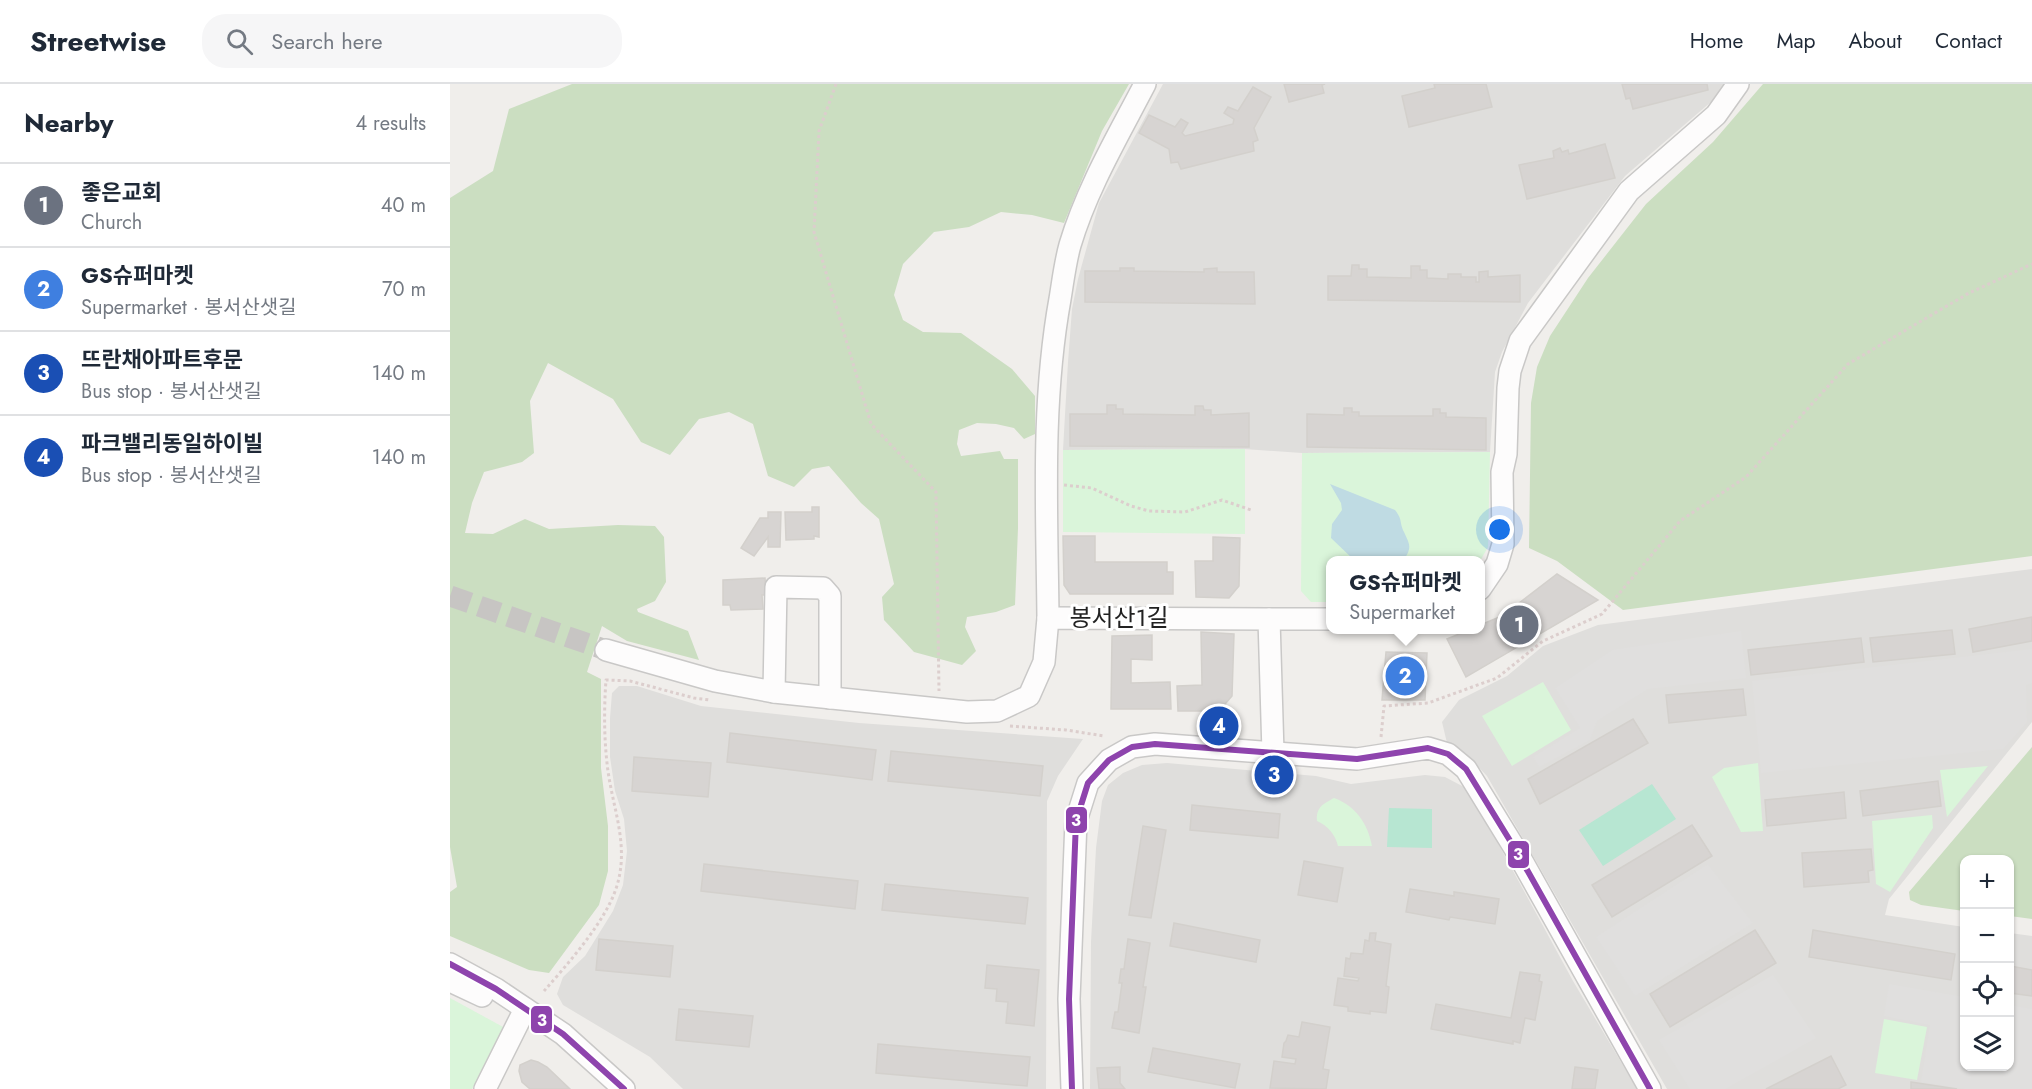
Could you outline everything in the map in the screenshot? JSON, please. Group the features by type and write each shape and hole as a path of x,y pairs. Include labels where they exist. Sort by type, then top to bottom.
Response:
{"street":[{"path":"1048,618 1046,440 1051,356 1064,273 1071,243 1089,193 1145,84"},
{"path":"1485,582 1497,564 1503,544 1502,472 1506,454 1508,388 1510,371 1520,341 1629,191 1716,114 1738,84"},
{"path":"774,692 776,587 823,588 830,596 830,698"},
{"name":"봉서산1길","path":"606,650 715,681 774,692 967,712 997,711 1029,696 1044,662 1048,618 1326,619"},
{"path":"1269,619 1273,753"},
{"path":"1072,1089 1070,999 1076,821 1088,783 1108,760 1132,747 1155,744 1357,759 1428,748 1448,754 1466,769 1516,852 1650,1089"},
{"path":"450,964 496,989 611,1089"},
{"path":"450,981 523,1013 562,1034 624,1089"},
{"path":"486,1088 523,1013"}],"path":[{"path":"836,84 819,131 814,232 871,424 936,492 939,691"},
{"path":"1381,742 1384,706 1428,703 1497,678 1543,641 1602,614 1680,521 1746,477 1848,364 1969,293 2032,264"},
{"path":"1056,484 1092,488 1131,506 1149,511 1185,512 1222,501 1251,510"},
{"path":"544,991 566,965 610,903 621,860 621,833 607,764 604,705 606,680"}],"shaded area":[{"path":"1163,84 1724,84 1712,101 1625,176 1528,303 1502,352 1495,372 1490,452 1302,453 1244,449 1063,450 1072,309 1078,279 1099,203"},
{"path":"2032,569 2032,722 1889,899 1885,915 1960,926 1960,1071 2014,1071 2014,934 2032,936 2032,1089 1667,1089 1487,776 1465,753 1447,743 1442,722 1459,700 1507,676 1543,646 1598,625"},
{"path":"1741,631 1746,678 1648,689 1597,721 1590,740 1539,767 1533,757 1580,728 1555,688 1612,650"},
{"path":"2032,649 2032,683 2026,685 2027,722 2003,749 1761,773 1752,681"},
{"path":"619,686 637,686 701,706 859,723 1083,739 1058,776 1047,801 1046,1089 683,1089 650,1057 563,1005 557,994 563,977 585,956 613,911 623,885 627,851 624,819 615,791 610,757 612,693"},
{"path":"1167,763 1316,776 1351,784 1425,775 1445,777 1464,787 1482,814 1573,981 1637,1089 1090,1089 1091,942 1096,848 1102,801 1108,785 1123,773 1142,765"},
{"path":"1708,864 1753,923 1635,996 1596,937"},
{"path":"1773,975 1816,1038 1725,1089 1690,1089 1659,1040"},
{"path":"1889,984 1960,996 1960,1071 2014,1071 2014,1006 2032,1009 2032,1089 1966,1089 1921,1082 1930,1025 1884,1016"}],"green space":[{"path":"572,84 1129,84 1102,131 1064,223 1032,215 1001,212 969,227 934,232 903,264 894,295 903,320 923,332 961,333 1012,369 1035,396 1035,434 1024,439 1014,428 996,424 977,423 959,430 957,444 961,456 1000,451 1004,459 1018,459 1015,605 996,612 967,617 965,627 976,651 962,665 914,652 884,620 882,597 894,584 879,519 861,503 829,466 812,469 794,487 768,476 753,424 729,412 699,419 670,455 641,442 613,399 548,363 530,401 534,453 522,462 484,472 472,503 465,533 493,534 525,519 549,529 618,525 655,526 664,537 666,582 655,601 637,609 638,612 688,631 699,660 627,641 602,626 587,672 601,679 601,768 608,826 608,871 599,905 549,973 529,970 450,936 450,892 457,887 450,847 450,198 493,171 509,109"},
{"path":"1763,84 2032,84 2032,556 1623,610 1557,561 1529,548 1531,403 1537,367 1550,336 1588,278 1646,204 1713,142"},
{"path":"1245,449 1245,534 1063,532 1063,450"},
{"path":"1490,452 1488,547 1483,556 1326,556 1326,602 1311,602 1301,591 1302,453"},
{"path":"1543,682 1571,730 1512,766 1482,716"},
{"path":"2032,747 2032,919 2014,917 2014,855 1960,855 1960,910 1921,905 1910,900 1909,892"},
{"path":"1758,763 1763,831 1741,832 1712,777 1724,768"},
{"path":"1988,766 1947,817 1940,770"},
{"path":"1652,784 1676,819 1603,866 1579,830"},
{"path":"1334,798 1349,806 1360,817 1372,846 1338,846 1330,831 1317,821 1319,809"},
{"path":"1389,808 1432,809 1432,848 1387,847"},
{"path":"1932,815 1933,828 1890,892 1876,884 1872,821"},
{"path":"450,998 505,1028 472,1089 450,1089"},
{"path":"1884,1019 1927,1027 1917,1080 1875,1073"}],"water":[{"path":"1330,484 1395,510 1409,543 1406,556 1350,556 1331,538 1332,524 1342,510 1341,503"}],"building":[{"path":"1284,84 1325,84 1322,85 1324,93 1289,102"},
{"path":"1434,84 1486,84 1492,107 1409,127 1402,96 1435,88"},
{"path":"1622,84 1707,84 1708,90 1633,109 1630,98 1626,99"},
{"path":"1253,87 1271,97 1254,128 1258,140 1253,142 1254,151 1181,169 1178,162 1171,163 1169,149 1139,133 1149,115 1175,127 1181,119 1188,123 1182,133 1185,136 1233,124 1234,119 1224,113 1228,107 1238,111"},
{"path":"1605,144 1615,178 1527,199 1519,165 1554,158 1553,151 1560,148 1562,152 1568,150 1569,154"},
{"path":"1352,265 1359,265 1359,269 1367,269 1367,277 1411,278 1411,266 1420,266 1420,270 1427,270 1427,278 1448,279 1448,274 1461,274 1461,277 1476,277 1476,282 1479,282 1479,272 1488,271 1488,277 1520,275 1520,302 1328,300 1328,276 1351,276"},
{"path":"1120,268 1134,268 1134,271 1204,272 1204,269 1217,268 1217,272 1254,272 1255,304 1085,302 1085,271 1120,271"},
{"path":"1107,405 1116,405 1116,409 1123,409 1123,414 1195,415 1195,406 1203,406 1204,410 1211,410 1211,415 1249,413 1249,447 1070,446 1070,414 1107,414"},
{"path":"1344,408 1352,408 1352,412 1359,412 1359,416 1433,416 1433,409 1440,409 1440,413 1446,413 1446,417 1486,418 1486,450 1307,447 1307,414 1344,415"},
{"path":"812,507 819,507 819,537 786,540 785,512 812,512"},
{"path":"768,512 781,512 780,547 768,547 768,537 754,556 741,548 760,518 768,518"},
{"path":"1063,536 1095,536 1095,562 1167,562 1167,572 1173,572 1173,594 1070,594 1064,585"},
{"path":"1213,537 1240,538 1239,586 1229,598 1196,597 1195,561 1213,561"},
{"path":"1557,574 1598,600 1466,677 1447,639 1459,634 1485,634 1485,623 1502,616"},
{"path":"765,578 766,595 762,595 763,609 731,610 730,605 723,605 723,580"},
{"path":"2032,617 2032,641 1973,652 1969,629"},
{"path":"1952,630 1955,654 1873,662 1870,638"},
{"path":"1201,632 1234,634 1232,696 1219,711 1178,711 1177,686 1202,685"},
{"path":"1152,635 1152,660 1131,659 1131,683 1170,682 1171,709 1111,709 1112,636"},
{"path":"1861,638 1864,662 1751,675 1748,650"},
{"path":"1386,652 1427,653 1425,700 1382,700"},
{"path":"1743,689 1746,715 1669,723 1666,695"},
{"path":"1633,719 1648,743 1540,804 1528,779"},
{"path":"730,733 876,750 872,780 727,762"},
{"path":"891,751 1043,766 1040,796 888,781"},
{"path":"634,757 711,763 708,797 632,791"},
{"path":"1938,781 1941,806 1863,816 1860,791"},
{"path":"1844,792 1846,818 1767,826 1765,800"},
{"path":"1192,805 1280,814 1278,838 1190,830"},
{"path":"1692,825 1712,856 1612,917 1592,885"},
{"path":"1143,826 1166,830 1151,918 1129,915"},
{"path":"1871,849 1873,870 1868,871 1869,882 1804,887 1802,853"},
{"path":"1304,861 1343,868 1337,902 1298,895"},
{"path":"704,864 858,881 855,909 701,891"},
{"path":"885,884 1028,898 1025,924 882,910"},
{"path":"1410,889 1454,896 1454,892 1499,899 1495,924 1450,917 1449,920 1406,912"},
{"path":"1174,923 1260,940 1256,962 1170,946"},
{"path":"1755,930 1776,963 1670,1027 1650,994"},
{"path":"1813,930 1955,954 1951,980 1809,957"},
{"path":"1370,933 1376,933 1375,941 1391,944 1386,986 1389,987 1386,1013 1370,1011 1370,1014 1348,1011 1348,1007 1334,1005 1338,978 1358,981 1359,978 1344,976 1346,958 1350,959 1351,953 1363,954 1365,940 1369,941"},
{"path":"599,939 673,946 670,977 596,970"},
{"path":"1128,939 1150,943 1139,1033 1112,1028 1115,1012 1118,1012 1122,983 1119,983 1121,969 1124,969"},
{"path":"987,965 1039,970 1034,1026 1006,1023 1008,1002 996,1001 997,989 985,988"},
{"path":"2014,967 2032,970 2032,996 2014,994"},
{"path":"1520,972 1540,975 1539,981 1542,982 1535,1020 1525,1018 1520,1043 1513,1041 1513,1044 1431,1029 1436,1004 1511,1018"},
{"path":"679,1009 753,1016 749,1047 676,1040"},
{"path":"1302,1022 1330,1027 1323,1069 1329,1070 1326,1089 1270,1088 1274,1061 1295,1064 1296,1059 1282,1057 1284,1043 1288,1035 1299,1037"},
{"path":"878,1044 1030,1057 1027,1086 876,1073"},
{"path":"1153,1048 1240,1064 1235,1088 1148,1072"},
{"path":"1831,1056 1846,1085 1838,1089 1766,1089"},
{"path":"531,1060 547,1067 570,1089 530,1089 522,1082 519,1071 520,1065"},
{"path":"1120,1067 1120,1083 1125,1089 1099,1089 1097,1068"},
{"path":"1575,1067 1598,1070 1595,1089 1572,1089"},
{"path":"1911,1082 1957,1089 1911,1089"}],"tunnel":[{"path":"450,596 606,650"}],"transit line":[{"name":"3","path":"1072,1089 1069,999 1076,821 1088,783 1109,760 1132,747 1155,744 1357,759 1428,748 1448,754 1466,769 1517,852 1650,1089"},
{"name":"3","path":"450,964 496,989 563,1034 624,1089"}],"place":[{"name":"좋은교회","path":"1519,625"},
{"name":"GS슈퍼마켓","path":"1405,676"},
{"name":"파크밸리동일하이빌","path":"1219,726"},
{"name":"뜨란채아파트후문","path":"1274,775"}]}
